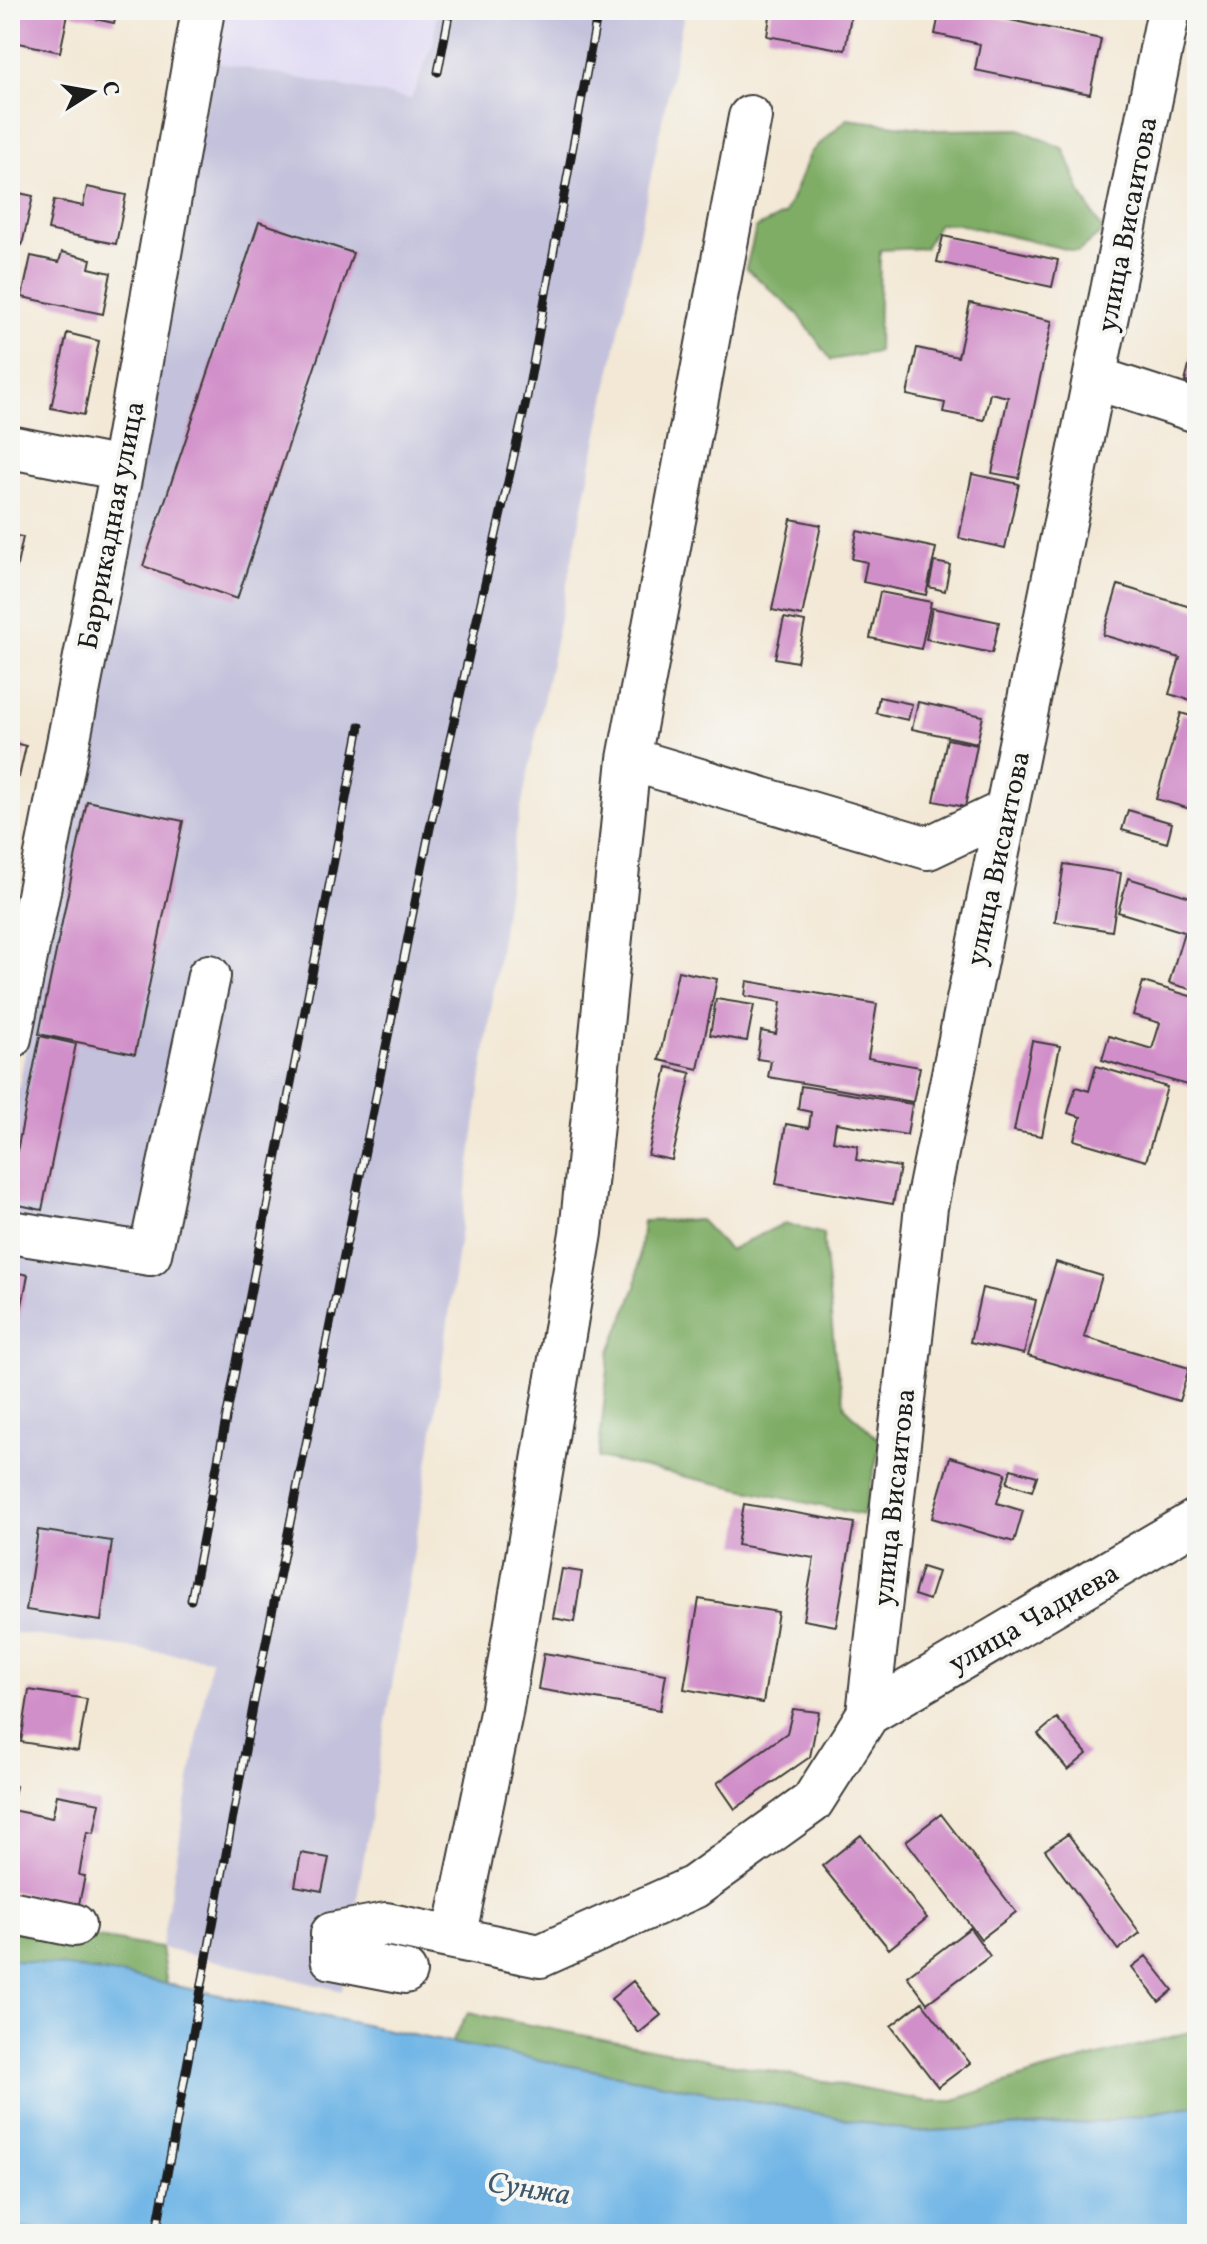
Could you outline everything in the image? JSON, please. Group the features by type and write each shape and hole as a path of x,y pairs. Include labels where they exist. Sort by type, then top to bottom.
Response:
{"street":[{"name":"Баррикадная улица","path":"10,1038 122,469 203,10"},
{"name":"улица Висаитова","path":"868,1714 926,1207 1169,10"},
{"path":"454,1938 501,1713 581,1233 629,759 750,117"},
{"path":"1095,378 1197,411"},
{"path":"10,447 122,469"},
{"path":"629,759 928,848 1006,811"},
{"path":"10,1232 150,1254 209,976"},
{"name":"улица Чадиева","path":"868,1714 1197,1520"},
{"path":"405,1972 332,1958 332,1934 386,1924 540,1956 694,1887 812,1802 868,1714"},
{"path":"10,1912 74,1925"}],"shaded area":[{"path":"224,10 437,10 434,41 412,99 214,62"},
{"path":"437,10 685,10 515,837 429,1459 342,1991 161,1948 211,1659 10,1632 10,1132 214,62 411,99 434,41"}],"green space":[{"path":"847,119 938,130 1020,129 1064,149 1082,195 1103,231 1078,252 958,224 938,224 925,248 880,250 878,352 831,360 798,314 746,268 756,228 785,214 811,152"},
{"path":"700,1220 729,1250 785,1223 823,1234 835,1356 845,1407 881,1442 863,1515 598,1458 610,1351 636,1287 643,1221"},
{"path":"10,1924 161,1948 167,1985 10,1959"},
{"path":"468,2013 925,2101 951,2101 1042,2071 1197,2030 1197,2105 1103,2122 914,2132 451,2043"}],"water":[{"name":"Сунжа","path":"10,1959 123,1975 451,2043 914,2132 1103,2122 1197,2105 1197,2234 53,2234 10,2226"}],"building":[{"path":"11,10 69,10 60,52 10,41"},
{"path":"73,10 117,10 114,23 72,14"},
{"path":"771,10 852,10 845,50 767,36"},
{"path":"940,10 962,10 1101,39 1090,94 975,70 980,44 935,34"},
{"path":"87,187 126,195 116,244 48,230 54,200 83,206"},
{"path":"10,191 33,196 22,245 10,243"},
{"path":"259,222 353,253 237,599 143,566"},
{"path":"943,236 1058,260 1052,287 937,262"},
{"path":"62,252 91,259 89,268 111,273 103,314 22,297 31,256 59,262"},
{"path":"970,303 1052,321 1019,478 992,473 1008,397 990,393 984,420 943,412 945,403 907,395 917,348 958,357"},
{"path":"67,333 99,341 84,415 51,408"},
{"path":"1193,351 1197,352 1197,384 1185,382"},
{"path":"972,474 1019,484 1005,548 959,538"},
{"path":"791,519 821,525 802,616 772,610"},
{"path":"857,531 936,548 926,595 863,582 867,562 852,559"},
{"path":"10,535 23,537 13,584 10,583"},
{"path":"934,562 950,565 945,591 929,587"},
{"path":"1118,585 1197,609 1197,702 1169,694 1180,658 1103,635"},
{"path":"880,592 931,602 921,649 870,638"},
{"path":"932,608 999,622 992,653 926,639"},
{"path":"784,618 805,622 797,662 775,658"},
{"path":"879,697 912,704 908,720 876,713"},
{"path":"918,702 983,716 977,743 912,729"},
{"path":"1181,713 1197,718 1197,811 1156,799"},
{"path":"947,739 977,745 965,807 934,801"},
{"path":"10,742 26,746 19,777 10,775"},
{"path":"87,801 183,821 135,1054 39,1034"},
{"path":"1128,810 1172,823 1167,843 1122,830"},
{"path":"1064,864 1121,873 1112,931 1055,922"},
{"path":"1128,878 1197,899 1197,991 1169,983 1184,932 1118,912"},
{"path":"678,971 717,979 698,1069 659,1060"},
{"path":"747,981 877,1004 868,1058 920,1067 913,1102 768,1077 771,1061 757,1059 761,1031 776,1034 781,1002 745,996"},
{"path":"1143,982 1197,998 1197,1088 1102,1060 1109,1036 1152,1049 1160,1023 1133,1015"},
{"path":"716,999 754,1005 747,1041 710,1035"},
{"path":"40,1036 76,1044 42,1210 10,1203 10,1186"},
{"path":"1032,1041 1060,1046 1042,1136 1014,1131"},
{"path":"1096,1066 1167,1087 1146,1161 1074,1140 1081,1117 1068,1113 1076,1087 1089,1091"},
{"path":"667,1067 691,1073 672,1160 648,1155"},
{"path":"801,1086 912,1104 907,1135 836,1123 833,1141 858,1146 856,1160 900,1167 893,1204 776,1184 786,1124 809,1128 811,1112 798,1109"},
{"path":"1056,1262 1102,1276 1084,1337 1189,1368 1179,1401 1028,1356"},
{"path":"10,1271 28,1275 19,1320 10,1318"},
{"path":"982,1288 1036,1300 1024,1354 970,1342"},
{"path":"950,1457 1006,1473 997,1503 1023,1511 1014,1542 932,1518"},
{"path":"1011,1469 1037,1476 1032,1491 1007,1483"},
{"path":"744,1504 854,1523 836,1626 803,1620 814,1558 737,1545"},
{"path":"38,1530 112,1541 101,1621 26,1610"},
{"path":"922,1567 938,1572 929,1600 914,1595"},
{"path":"562,1569 582,1572 574,1622 553,1618"},
{"path":"699,1599 778,1612 763,1703 684,1689"},
{"path":"544,1653 666,1674 660,1710 538,1689"},
{"path":"29,1690 87,1699 78,1751 21,1742"},
{"path":"793,1709 819,1712 810,1757 735,1809 717,1783 787,1733"},
{"path":"1057,1718 1087,1754 1068,1770 1038,1734"},
{"path":"10,1785 16,1786 11,1810 52,1818 57,1795 100,1803 94,1833 87,1832 79,1875 85,1876 79,1904 10,1891"},
{"path":"941,1814 1016,1912 981,1939 906,1841"},
{"path":"1068,1834 1140,1933 1118,1950 1045,1850"},
{"path":"861,1835 927,1918 889,1949 822,1866"},
{"path":"301,1853 329,1858 322,1891 295,1886"},
{"path":"970,1928 990,1956 927,2003 907,1976"},
{"path":"1146,1956 1173,1990 1159,2002 1132,1967"},
{"path":"633,1981 661,2015 639,2033 611,1999"},
{"path":"922,2002 970,2063 938,2087 891,2026"}],"railway":[{"path":"438,72 450,10"},
{"path":"156,2234 254,1702 430,828 526,402 598,10"},
{"path":"191,1600 360,726"}]}
